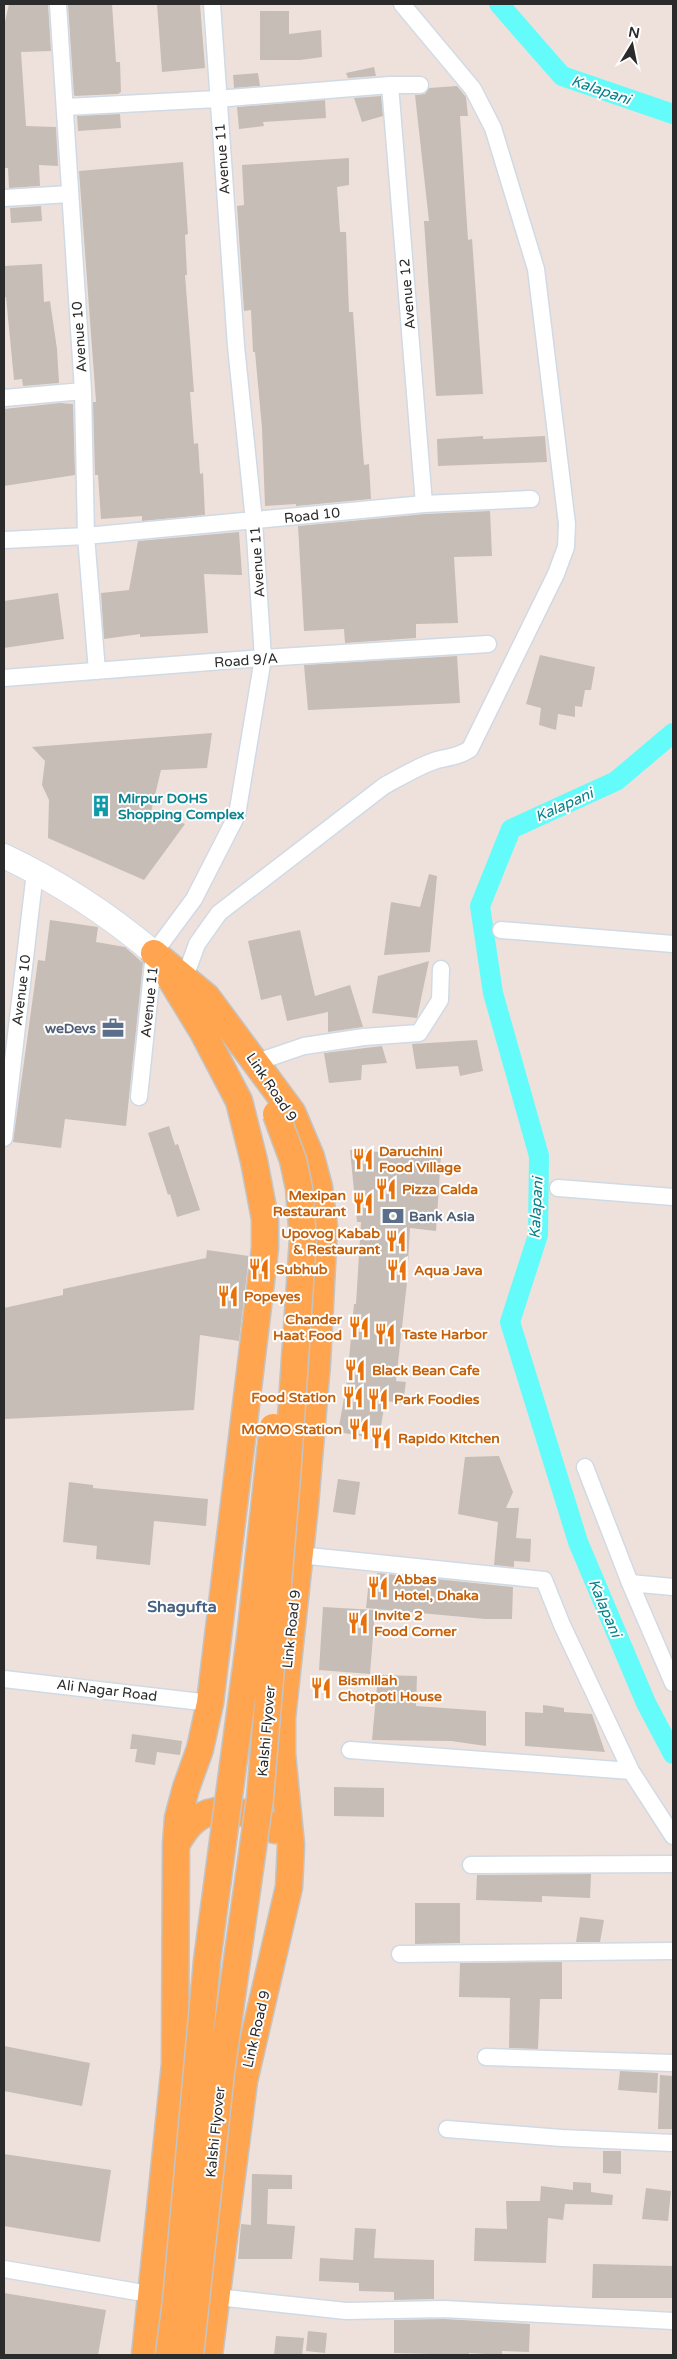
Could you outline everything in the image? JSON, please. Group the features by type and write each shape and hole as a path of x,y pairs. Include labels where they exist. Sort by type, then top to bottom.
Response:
{"main road":[{"name":"Link Road 9","path":"4,856 71,891 114,920 207,997 292,1112 311,1157 319,1187 324,1226 317,1363 282,1718 282,1754 291,1845 289,1887 244,2082 210,2355"},
{"name":"Link Road 9","path":"145,2355 149,2294 175,2064 176,1845 178,1818 186,1788 200,1750 210,1703 265,1248 265,1219 254,1161 239,1100 203,1032 154,953"},
{"name":"Kalshi Flyover","path":"190,2355 221,2073 260,1798 287,1468 303,1240 299,1188 293,1160 274,1123 262,1070"},
{"path":"169,2355 207,1961 250,1638 291,1255 286,1176 274,1123 239,1100"},
{"path":"176,1845 185,1829 196,1819 212,1812 222,1811 254,1816 273,1827 291,1845"}],"street":[{"name":"Avenue 10","path":"58,4 83,391 86,536 97,671"},
{"name":"Avenue 11","path":"139,1097 154,953 194,900 237,815 263,658 254,521 236,346 217,99 212,4"},
{"path":"185,977 197,944 219,913 384,786 412,770 437,760 459,756 470,749 556,574 566,547 567,524 536,268 493,128 473,89 402,4"},
{"path":"66,107 217,99 390,85 420,85"},
{"name":"Avenue 12","path":"390,85 424,504"},
{"path":"4,198 70,194"},
{"path":"4,398 83,391"},
{"name":"Road 10","path":"4,540 86,536 424,504 531,499"},
{"name":"Road 9/A","path":"4,678 263,658 488,644"},
{"name":"Avenue 10","path":"4,1138 35,872"},
{"path":"501,930 673,944"},
{"path":"262,1070 304,1046 364,1037 419,1033 440,1000 441,969"},
{"path":"558,1188 673,1197"},
{"path":"585,1467 630,1583 673,1683"},
{"path":"299,1555 544,1580 562,1625 631,1771 673,1836"},
{"path":"630,1583 673,1586"},
{"name":"Ali Nagar Road","path":"4,1679 210,1703"},
{"path":"350,1750 631,1771"},
{"path":"471,1865 673,1864"},
{"path":"400,1954 673,1951"},
{"path":"486,2057 673,2063"},
{"path":"447,2129 562,2138 673,2143"},
{"path":"4,2269 149,2294"},
{"path":"217,2297 346,2311 444,2309 673,2321"}],"building":[{"path":"9,4 48,4 51,51 21,52 26,126 56,127 58,166 39,165 40,186 9,188 8,168 4,168 4,26"},
{"path":"68,4 112,4 116,62 120,62 121,92 118,94 74,95"},
{"path":"157,4 200,4 205,68 162,72"},
{"path":"260,11 289,11 289,34 321,30 322,57 300,60 260,60"},
{"path":"374,67 376,76 348,78 346,73"},
{"path":"258,73 260,86 234,88 233,75"},
{"path":"457,86 466,97 468,116 460,116 468,240 472,239 483,394 436,396 424,221 429,221 415,95 425,94 429,88"},
{"path":"381,96 383,116 362,122 354,98"},
{"path":"325,100 326,118 263,122 264,126 239,129 237,107"},
{"path":"120,114 121,128 78,131 77,116"},
{"path":"349,158 349,185 337,187 340,232 346,232 349,312 353,312 364,465 369,464 371,499 296,506 296,504 265,506 262,428 255,352 253,352 251,310 244,311 237,206 244,205 242,165"},
{"path":"183,162 188,234 185,235 187,275 185,275 194,392 190,392 194,444 198,443 200,474 203,473 205,515 142,521 142,516 101,519 98,475 95,475 93,402 96,402 79,171"},
{"path":"41,206 42,221 11,223 10,208"},
{"path":"42,264 44,302 50,301 57,349 59,383 23,386 22,379 14,380 6,297 4,297 4,266"},
{"path":"60,403 73,404 75,475 4,486 4,409"},
{"path":"483,436 483,439 545,436 547,462 438,466 437,439"},
{"path":"490,511 492,556 454,557 458,623 416,624 416,638 345,643 344,629 304,631 298,526 425,514"},
{"path":"239,532 242,575 204,574 208,633 140,637 140,634 104,639 101,593 129,590 138,541"},
{"path":"58,593 64,639 4,648 4,601"},
{"path":"540,655 595,667 591,690 585,690 582,707 575,706 575,717 558,714 556,730 539,725 541,708 526,704"},
{"path":"457,656 460,703 308,710 304,665"},
{"name":"Mirpur DOHS Shopping Complex","path":"212,733 207,768 161,770 151,812 185,824 144,880 48,838 49,800 42,785 45,761 32,747"},
{"path":"429,874 437,876 430,952 384,955 391,902 420,907"},
{"path":"50,920 98,927 96,942 125,947 143,963 126,1126 65,1119 61,1148 13,1142 38,960 45,961"},
{"path":"300,930 315,996 350,985 363,1027 328,1032 328,1012 287,1021 281,995 261,1000 248,941"},
{"path":"429,961 417,1018 372,1013 378,976"},
{"path":"477,1040 483,1071 460,1076 458,1066 416,1069 412,1044"},
{"path":"382,1046 387,1063 362,1065 361,1080 329,1083 324,1053"},
{"path":"169,1126 175,1145 178,1144 200,1210 177,1217 148,1133"},
{"path":"350,1150 441,1156 436,1231 410,1228 407,1282 396,1381 406,1382 403,1403 385,1401 379,1439 338,1432 347,1381 354,1304 356,1304 361,1222 357,1222"},
{"path":"207,1250 249,1256 239,1341 200,1335 194,1410 4,1419 4,1308 63,1295 63,1289 206,1258"},
{"path":"499,1456 513,1492 506,1508 519,1508 516,1538 531,1539 530,1562 514,1561 514,1567 494,1565 498,1522 458,1514 465,1457"},
{"path":"338,1479 360,1482 355,1515 333,1512"},
{"path":"69,1482 93,1485 93,1488 208,1499 206,1526 154,1521 150,1565 96,1559 97,1546 63,1542"},
{"path":"378,1573 513,1587 512,1619 485,1619 366,1608 369,1580"},
{"path":"323,1607 375,1610 370,1674 319,1670"},
{"path":"378,1675 417,1676 416,1706 486,1711 486,1746 451,1741 372,1740"},
{"path":"543,1705 564,1708 564,1712 592,1714 605,1752 525,1746 525,1712 543,1713"},
{"path":"132,1734 182,1741 180,1755 157,1752 155,1765 135,1762 137,1749 130,1749"},
{"path":"334,1787 384,1788 384,1817 334,1816"},
{"path":"591,1874 590,1898 542,1896 542,1902 476,1900 477,1875"},
{"path":"415,1903 460,1903 460,1943 415,1944"},
{"path":"580,1917 604,1920 600,1942 576,1942"},
{"path":"562,1962 562,1999 540,1999 538,2049 509,2048 510,1998 459,1997 460,1963"},
{"path":"4,2046 90,2063 82,2106 4,2091"},
{"path":"620,2071 658,2073 657,2093 618,2090"},
{"path":"660,2075 673,2076 673,2129 658,2129"},
{"path":"603,2151 621,2151 621,2174 603,2173"},
{"path":"4,2154 111,2170 100,2242 4,2226"},
{"path":"252,2174 292,2175 292,2189 268,2189 267,2224 295,2226 292,2259 238,2259 241,2224 251,2225"},
{"path":"573,2182 591,2183 591,2192 613,2195 612,2205 565,2204 563,2220 548,2218 546,2263 474,2261 475,2228 507,2229 506,2201 540,2201 541,2186 573,2190"},
{"path":"646,2188 671,2191 668,2221 642,2219"},
{"path":"355,2228 376,2229 374,2258 434,2260 434,2299 394,2300 394,2292 359,2291 359,2283 319,2281 320,2258 353,2260"},
{"path":"593,2264 673,2266 673,2298 592,2298"},
{"path":"4,2293 106,2310 98,2355 4,2355"},
{"path":"444,2319 530,2324 529,2352 502,2351 502,2355 394,2353 394,2320"},
{"path":"308,2331 327,2333 325,2353 306,2351"},
{"path":"276,2336 304,2338 302,2355 274,2355"}],"waterway":[{"name":"Kalapani","path":"499,4 562,76 673,114"},
{"name":"Kalapani","path":"673,733 616,781 511,829 480,906 493,993 539,1156 538,1235 510,1322 578,1542 646,1703 673,1754"}],"place":[{"name":"Mirpur DOHS Shopping Complex","path":"101,806"},
{"name":"weDevs","path":"113,1028"},
{"name":"Daruchini Food Village","path":"363,1159"},
{"name":"Pizza Calda","path":"386,1189"},
{"name":"Mexipan Restaurant","path":"363,1203"},
{"name":"Bank Asia","path":"393,1216"},
{"name":"Upovog Kabab & Restaurant","path":"396,1241"},
{"name":"Subhub","path":"259,1269"},
{"name":"Aqua Java","path":"397,1270"},
{"name":"Popeyes","path":"228,1296"},
{"name":"Chander Haat Food","path":"359,1327"},
{"name":"Taste Harbor","path":"385,1334"},
{"name":"Black Bean Cafe","path":"355,1370"},
{"name":"Food Station","path":"353,1397"},
{"name":"Park Foodies","path":"378,1399"},
{"name":"MOMO Station","path":"359,1429"},
{"name":"Rapido Kitchen","path":"381,1438"},
{"name":"Abbas Hotel, Dhaka","path":"378,1587"},
{"name":"Invite 2 Food Corner","path":"358,1623"},
{"name":"Bismillah Chotpoti House","path":"321,1688"}],"district":[{"name":"Shagufta","path":"182,1606"}]}
